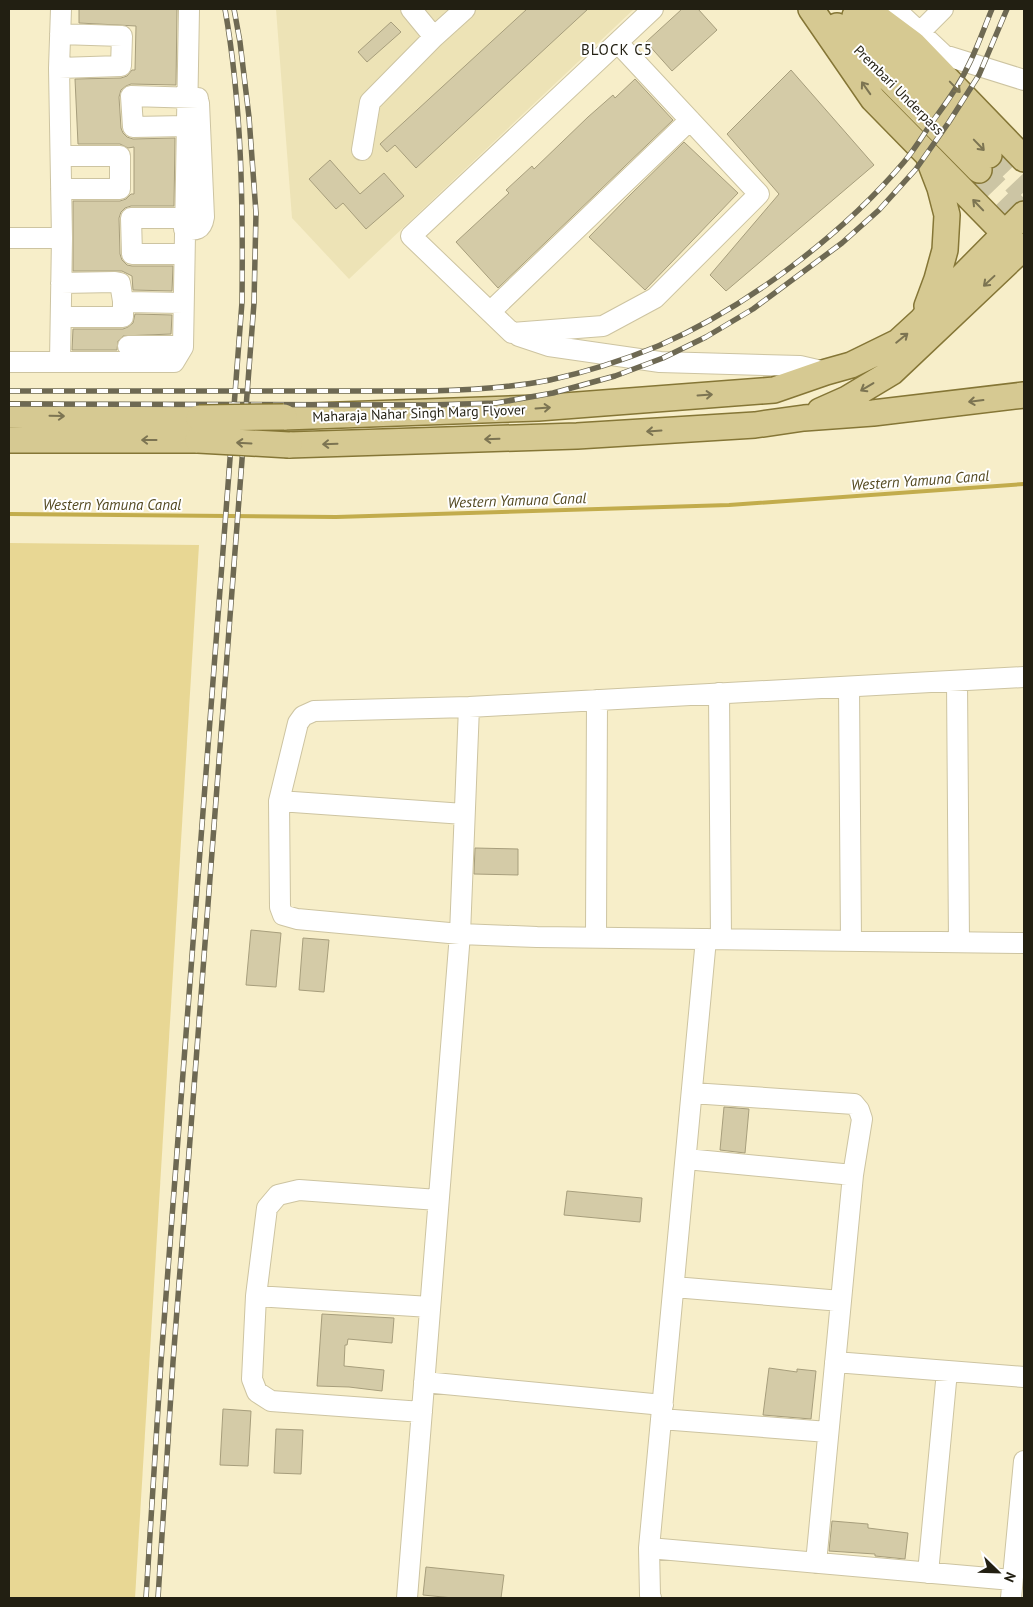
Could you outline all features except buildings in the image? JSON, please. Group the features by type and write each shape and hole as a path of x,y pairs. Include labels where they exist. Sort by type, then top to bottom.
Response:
{"main road":[{"path":"811,9 873,99 1019,246"},
{"name":"Prembari Underpass","path":"820,9 984,162 848,9"},
{"path":"866,9 913,44 1024,159"},
{"path":"922,320 945,250 947,214 940,188 927,154"},
{"path":"804,418 847,399 892,372 1019,246 1024,214"},
{"name":"Maharaja Nahar Singh Marg Flyover","path":"9,415 284,417 538,408 774,390 851,365 898,342 922,320 935,304 1019,246"},
{"path":"804,418 873,413 1024,395"},
{"name":"Maharaja Nahar Singh Marg Flyover","path":"9,440 198,440 289,445 577,436 755,424 804,418"}],"street":[{"path":"60,362 62,238 59,68 61,9"},
{"path":"184,254 132,254 131,218 184,224 198,230 204,217 193,98 189,9"},
{"path":"411,9 434,37"},
{"path":"362,150 370,102 434,37 465,9"},
{"path":"653,9 411,236 512,333 549,346 660,362 800,366 826,372"},
{"path":"895,9 944,55 1024,80"},
{"path":"920,32 943,9"},
{"path":"59,68 121,66 122,36 60,34"},
{"path":"512,333 602,326 655,298 759,194 618,43"},
{"path":"9,362 174,362 179,356 183,346 186,126 198,78"},
{"path":"186,126 133,127 131,96 193,98"},
{"path":"490,312 690,120"},
{"path":"60,156 120,156 120,189 61,189"},
{"path":"9,238 62,238"},
{"path":"61,283 120,283 123,301 123,317 61,317"},
{"path":"123,301 183,303"},
{"path":"128,346 183,346"},
{"path":"1024,677 469,707 314,711 302,716 298,723 279,800 280,907 283,915 297,919 460,934 596,938 1024,943"},
{"path":"957,681 959,942"},
{"path":"849,687 851,941"},
{"path":"646,1597 692,1093 714,939 719,694"},
{"path":"596,938 597,700"},
{"path":"405,1597 422,1412 460,934 469,707"},
{"path":"279,800 464,814"},
{"path":"692,1093 854,1104 859,1110 862,1119 852,1175 816,1563"},
{"path":"686,1159 852,1175"},
{"path":"422,1412 272,1401 258,1392 252,1379 256,1296 267,1208 278,1194 298,1190 438,1200"},
{"path":"674,1287 841,1301"},
{"path":"256,1296 430,1307"},
{"path":"835,1362 1024,1377"},
{"path":"928,1573 947,1371"},
{"path":"424,1382 828,1432"},
{"path":"649,1548 928,1573 1012,1589 1024,1461"}],"shaded area":[{"path":"276,9 634,9 349,279 292,218"},
{"path":"9,543 199,545 135,1598 9,1598"}],"waterway":[{"name":"Western Yamuna Canal","path":"9,514 336,517 729,505 1024,484"}],"tunnel":[{"path":"989,155 1024,192"},
{"path":"979,170 1024,216"}],"railway":[{"path":"146,1598 161,1361 242,302 242,229 238,118 231,45 225,9"},
{"path":"158,1598 173,1362 254,303 256,213 249,117 234,9"},
{"path":"9,391 430,391 475,389 550,380 618,361 658,346 725,311 791,267 852,216 879,189 908,157 955,90 974,53 992,9"},
{"path":"9,404 430,405 496,403 553,393 615,376 663,358 706,337 753,309 842,243 879,210 916,169 979,75 1007,9"}],"district":[{"name":"BLOCK C5","path":"617,49"}]}
